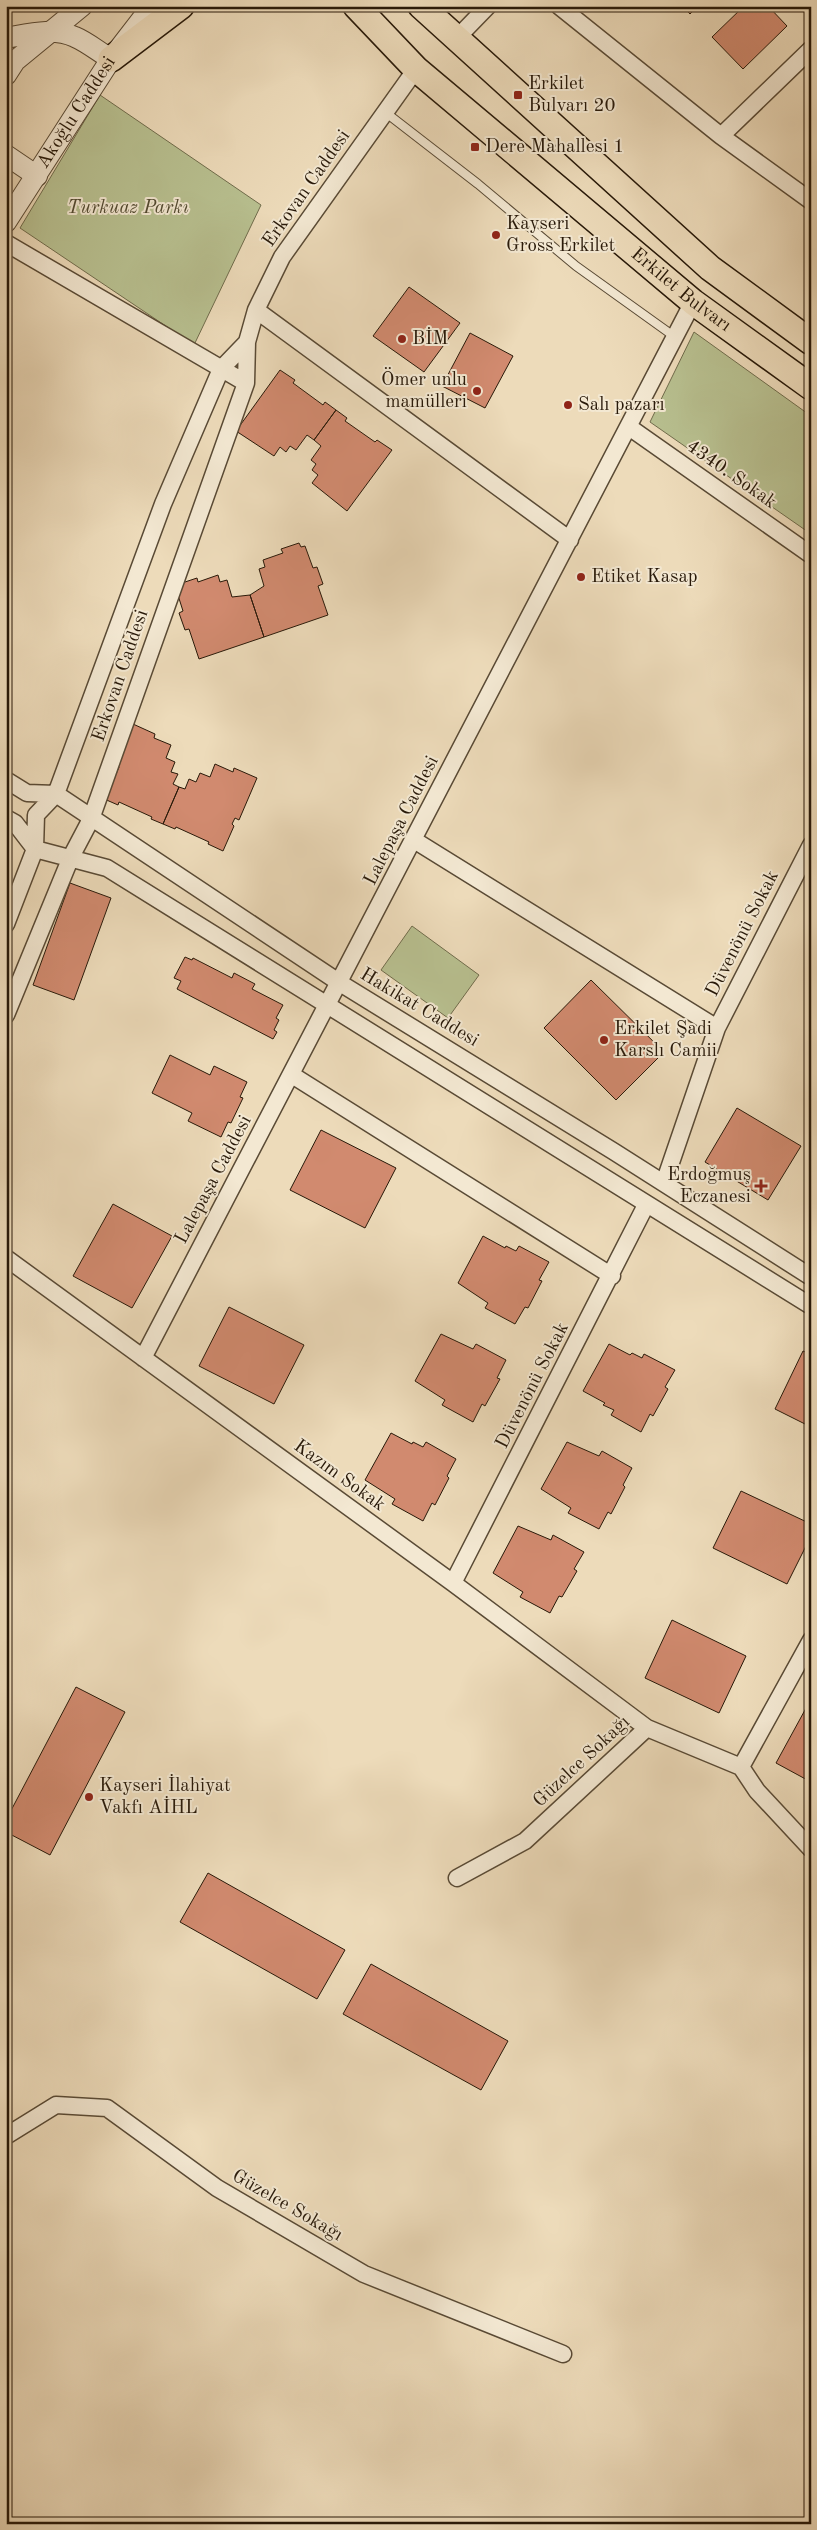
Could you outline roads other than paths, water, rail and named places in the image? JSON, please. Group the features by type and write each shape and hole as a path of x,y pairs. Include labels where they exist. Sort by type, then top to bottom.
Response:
{"main road":[{"path":"111,59 180,6"},
{"name":"Erkilet Bulvarı","path":"356,6 416,69 693,302 811,388"},
{"name":"Erkilet Bulvarı","path":"420,6 710,268 811,342"}],"street":[{"path":"6,75 15,61 82,6"},
{"name":"Akoğlu Caddesi","path":"6,222 111,59 152,6"},
{"path":"456,39 488,6"},
{"path":"560,6 721,136 811,201"},
{"path":"6,38 50,31 74,36 111,59"},
{"path":"721,136 811,49"},
{"name":"Erkovan Caddesi","path":"6,1015 72,857 91,819 246,383 247,342 256,310 282,257 416,69"},
{"path":"6,155 37,176"},
{"path":"6,244 246,383"},
{"name":"Lalepaşa Caddesi","path":"143,1358 693,302"},
{"path":"256,310 570,540"},
{"name":"Erkovan Caddesi","path":"6,924 35,849 36,815 56,794 163,504 221,369 247,342"},
{"name":"4340. Sokak","path":"629,427 811,555"},
{"path":"6,780 27,793 56,794"},
{"name":"Hakikat Caddesi","path":"56,794 340,983 664,1183 811,1277"},
{"path":"6,818 15,823 35,849 72,857 108,868 329,1004 646,1205 811,1306"},
{"path":"414,840 718,1028"},
{"name":"Düvenönü Sokak","path":"664,1183 718,1028 811,845"},
{"path":"292,1075 612,1276"},
{"name":"Düvenönü Sokak","path":"453,1584 612,1276 646,1205"},
{"name":"Kazım Sokak","path":"6,1258 647,1728"},
{"path":"811,1640 741,1767 757,1791 811,1849"},
{"name":"Güzelce Sokağı","path":"457,1878 525,1841 647,1728 741,1767"},
{"name":"Güzelce Sokağı","path":"6,2136 56,2105 107,2108 217,2188 364,2274 563,2354"}],"lane":[{"path":"385,112 478,184 576,266 675,337"}],"place":[{"name":"Erkilet Bulvarı 20","path":"518,95"},
{"name":"Dere Mahallesi 1","path":"475,147"},
{"name":"Kayseri Gross Erkilet","path":"496,235"},
{"name":"BİM","path":"402,339"},
{"name":"Ömer unlu mamülleri","path":"477,391"},
{"name":"Salı pazarı","path":"568,405"},
{"name":"Etiket Kasap","path":"581,577"},
{"name":"Erkilet Şadi Karslı Camii","path":"604,1040"},
{"name":"Erdoğmuş Eczanesi","path":"761,1186"},
{"name":"Kayseri İlahiyat Vakfı AİHL","path":"89,1797"}],"park label":[{"name":"Turkuaz Parkı","path":"128,208"}]}
